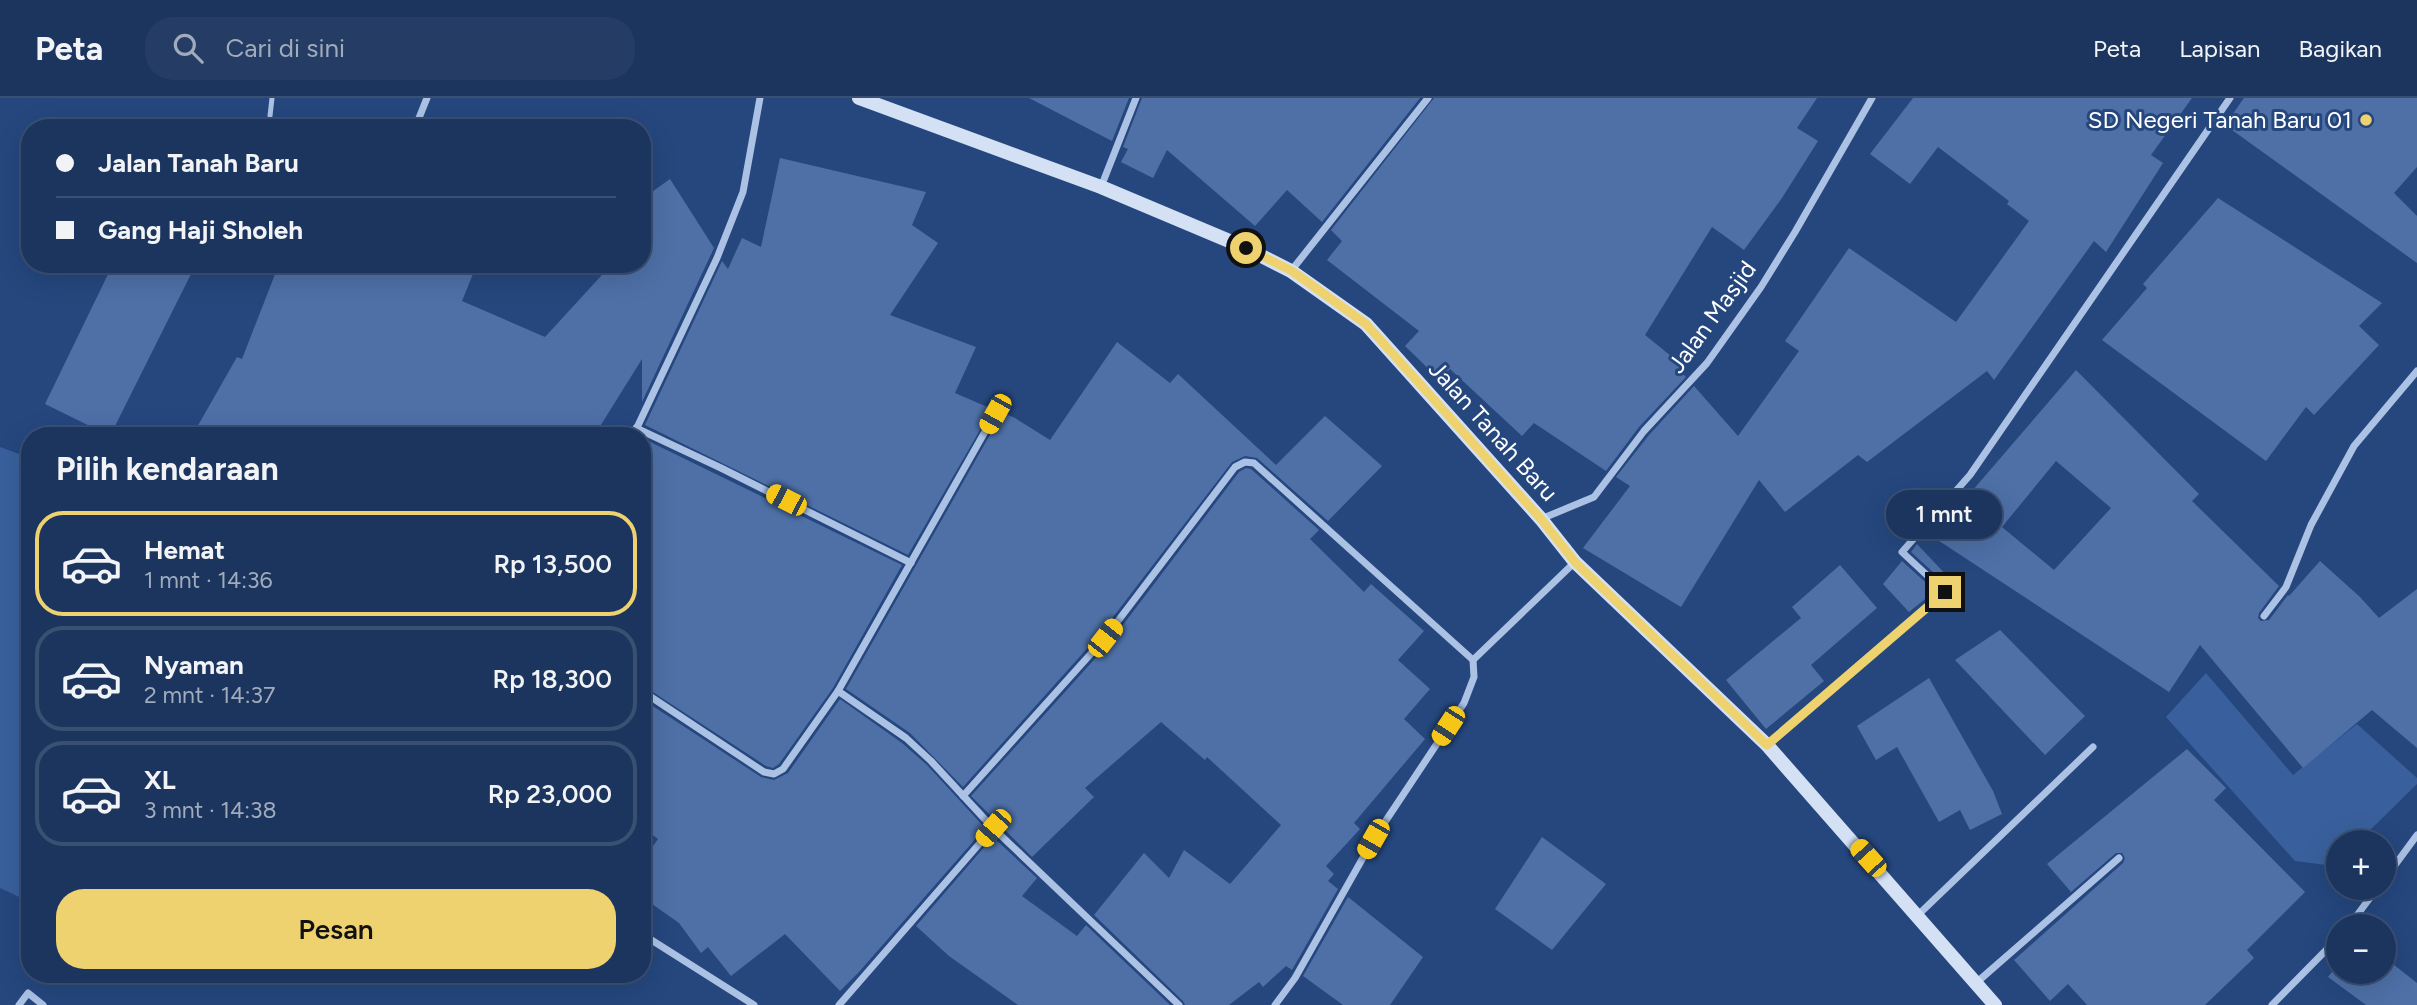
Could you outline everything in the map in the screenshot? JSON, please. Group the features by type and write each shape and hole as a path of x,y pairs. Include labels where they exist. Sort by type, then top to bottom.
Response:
{"main road":[{"name":"Jalan Tanah Baru","path":"859,98 1101,187 1246,248 1292,271 1366,324 1541,519 1575,562 1767,745 1995,1005"}],"street":[{"path":"419,119 428,98"},
{"path":"637,427 717,258 743,192 760,98"},
{"path":"1101,187 1136,98"},
{"path":"1292,271 1428,98"},
{"name":"Jalan Masjid","path":"1541,519 1594,497 1644,431 1707,363 1788,243 1872,98"},
{"path":"1767,745 1945,592 1902,552 1970,474 2230,98"},
{"path":"2264,616 2286,587 2311,525 2354,446 2417,371"},
{"path":"651,697 764,772 774,774 783,769 838,691 995,414"},
{"path":"651,439 721,468 911,563"},
{"path":"963,796 1105,638 1236,467 1245,462 1254,463 1473,660 1474,677 1464,703 1373,839 1294,978 1275,1005"},
{"path":"1473,660 1575,562"},
{"path":"838,691 906,738 931,761 993,828 1179,1005"},
{"path":"1918,915 2093,747"},
{"path":"839,1005 993,828"},
{"path":"2396,866 2414,845 2417,835"},
{"path":"1976,982 2119,858"},
{"path":"651,940 754,1005"},
{"path":"2272,1005 2326,950"},
{"path":"19,1005 28,993 43,1005"}],"lane":[{"path":"270,116 272,98"}],"shaded area":[{"path":"0,447 21,455 21,898 0,888"},
{"path":"2206,673 2293,775 2357,724 2417,778 2417,784 2370,830 2326,830 2326,865 2295,861 2166,717"}],"building":[{"path":"1029,98 1129,98 1112,141"},
{"path":"1142,98 1420,98 1322,222 1287,190 1255,226 1167,150 1153,178 1121,162 1128,149 1123,147"},
{"path":"1434,98 1817,98 1797,128 1818,141 1782,198 1744,250 1712,227 1645,335 1682,365 1678,369 1686,377 1639,427 1606,471 1534,423 1522,436 1450,369 1440,380 1405,346 1419,331 1327,260 1342,241 1331,230"},
{"path":"1913,98 2192,98 2151,155 2163,163 2106,252 2094,241 1994,380 1987,371 1867,462 1858,455 1785,512 1759,480 1681,607 1583,548 1630,486 1616,477 1649,435 1694,386 1738,436 1799,351 1785,341 1849,248 1956,322 2029,221 2007,204 2009,201 1938,147 1910,184 1870,154"},
{"path":"2244,98 2417,98 2417,167 2394,193 2417,216 2417,263 2225,125"},
{"path":"780,158 926,192 912,225 938,243 890,315 976,347 955,393 992,409 908,555 645,425 722,261 728,269 742,238 761,247"},
{"path":"670,179 714,248 642,402 642,359 600,427 197,427 237,357 242,359 275,273 473,273 462,301 545,337 604,273 651,273 651,193"},
{"path":"2218,198 2382,303 2359,326 2379,345 2314,415 2306,407 2266,461 2102,340 2147,288 2143,284"},
{"path":"109,273 192,273 114,427 92,427 45,404"},
{"path":"1117,342 1170,383 1178,374 1276,465 1325,416 1382,466 1328,521 1257,458 1245,456 1232,462 1100,634 963,787 910,733 846,689 1001,412 1050,440"},
{"path":"2076,370 2199,494 2192,501 2279,586 2259,613 2258,618 2261,621 2269,620 2320,561 2379,618 2417,589 2417,748 2372,710 2303,768 2200,645 2169,692 1927,533 1955,501 1960,505","holes":["2056,461 2111,508 2054,570 2002,527"]},
{"path":"651,442 902,565 833,688 779,764 773,768 651,691"},
{"path":"1246,468 1251,469 1319,530 1310,539 1364,592 1371,584 1424,631 1398,660 1430,689 1404,719 1425,739 1354,823 1360,829 1326,866 1334,874 1328,881 1338,889 1292,970 1286,966 1263,987 1259,982 1229,1005 1185,1005 1094,915 1144,853 1169,878 1184,850 1230,884 1281,825 1207,757 1205,760 1161,722 1085,788 1094,797 1032,857 971,796 1110,642 1239,472"},
{"path":"1917,544 1950,579 1945,583 1911,552"},
{"path":"1902,561 1935,591 1909,612 1883,584"},
{"path":"1840,565 1877,608 1811,665 1824,681 1766,729 1726,680 1801,618 1792,607"},
{"path":"2000,630 2085,716 2045,755 1955,660"},
{"path":"1929,678 1993,791 2002,814 1970,830 1960,810 1939,822 1897,747 1876,760 1857,726"},
{"path":"840,699 902,743 927,765 985,828 840,991 785,934 731,976 708,947 701,953 679,923 651,903 651,849 658,839 651,834 651,705 761,777 774,780 788,773"},
{"path":"2187,749 2226,788 2214,800 2305,892 2247,950 2254,958 2205,1005 2087,1005 2068,984 2050,1001 2014,960 2123,863 2125,858 2122,853 2116,853 2071,892 2047,864"},
{"path":"993,837 1037,878 1022,896 1077,936 1086,925 1170,1005 1018,1005 949,956 916,926"},
{"path":"1542,837 1606,884 1552,950 1495,909"},
{"path":"1348,897 1423,957 1390,1005 1343,1005 1303,976"},
{"path":"2396,966 2417,983 2417,1005 2366,1005 2338,984 2396,984"}],"place":[{"name":"SD Negeri Tanah Baru 01","path":"2366,120"}],"route":[{"path":"1246,248 1292,271 1366,324 1541,519 1575,562 1767,745 1945,592"}]}
